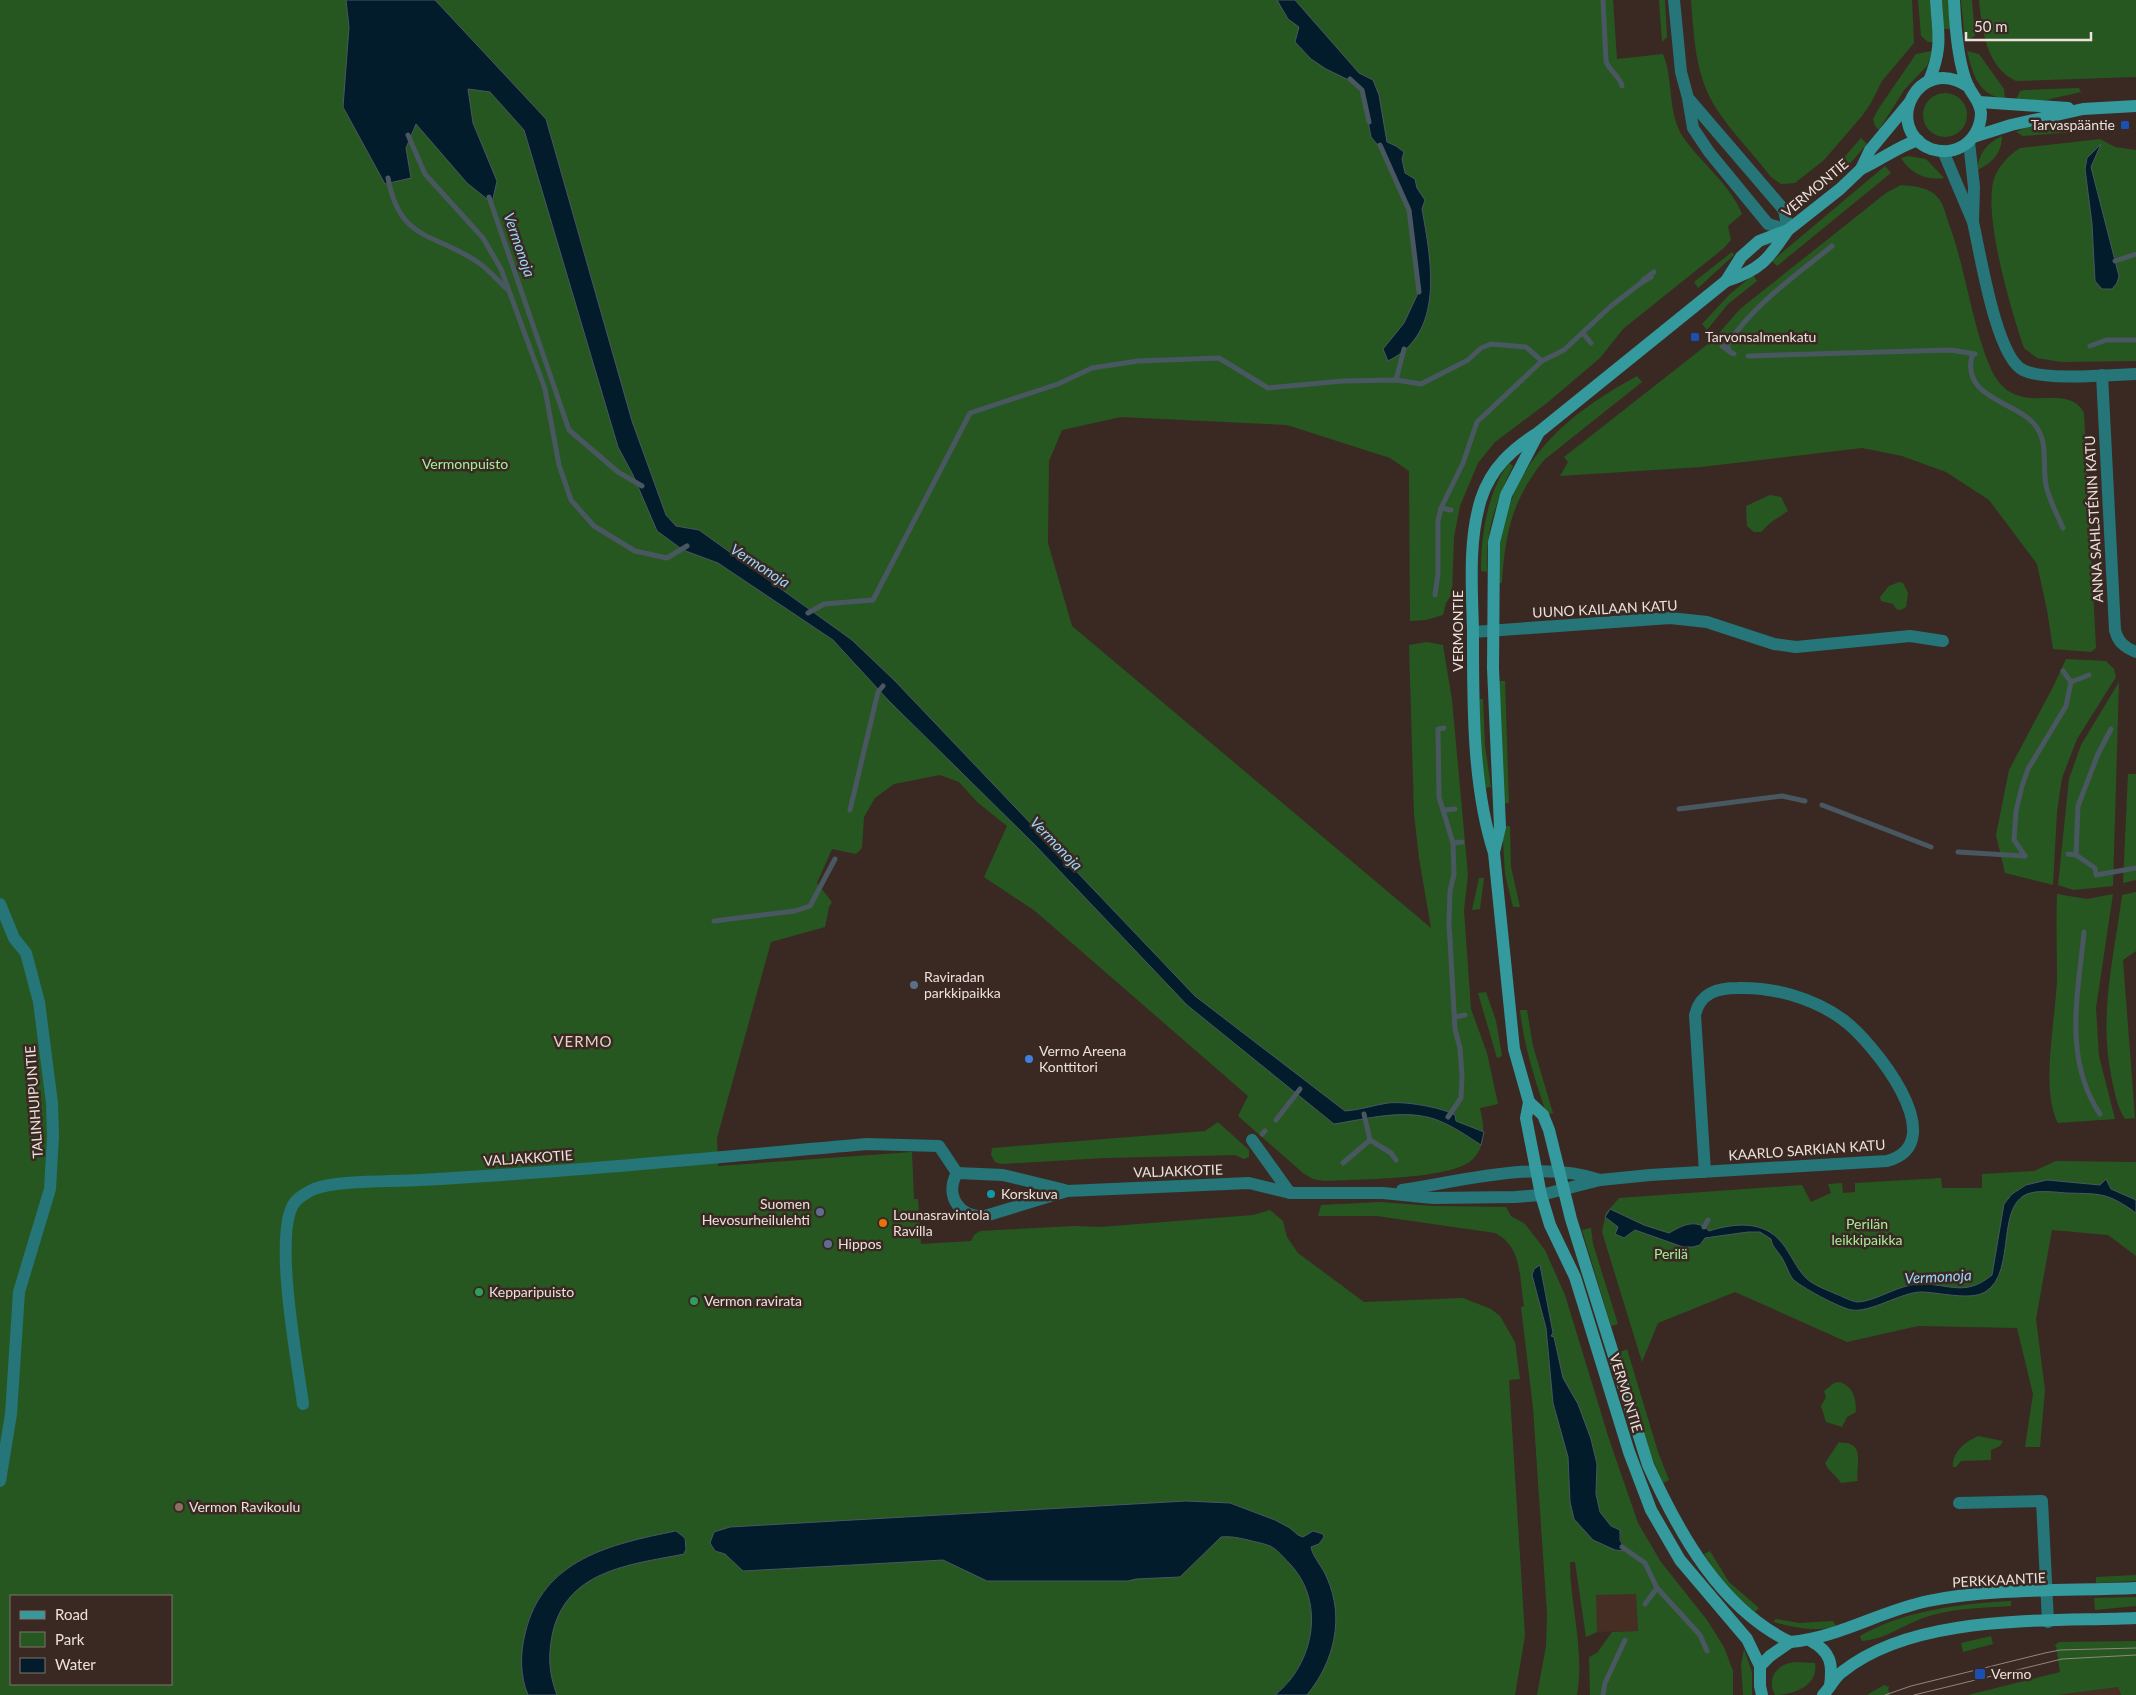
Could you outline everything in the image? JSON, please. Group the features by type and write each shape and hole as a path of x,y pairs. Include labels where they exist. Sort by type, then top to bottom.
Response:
{"main road":[{"path":"1936,0 1940,47 1938,60 1929,80 1913,94 1909,103 1908,123 1918,140 1934,150 1952,150 1971,139 2011,125 2083,109"},
{"path":"1954,0 1959,46 1968,87 1979,102 1980,121 1971,139"},
{"path":"1929,80 1950,78 1968,87"},
{"path":"1979,102 2083,109 2136,106"},
{"name":"VERMONTIE","path":"1861,169 1870,150 1909,103"},
{"name":"VERMONTIE","path":"1760,1666 1747,1639 1680,1560 1651,1510 1629,1452 1575,1277 1550,1225 1540,1195 1538,1172 1526,1118 1529,1102 1514,1049 1494,853 1486,828 1476,737 1473,538 1481,499 1496,466 1520,444 1539,432 1726,281 1741,257 1759,241 1788,230 1840,189 1861,169 1918,140"},
{"name":"VERMONTIE","path":"1726,281 1750,273 1771,256 1788,230"},
{"name":"VERMONTIE","path":"1494,853 1500,827 1492,567 1498,517 1506,495 1539,432"},
{"name":"VERMONTIE","path":"1529,1102 1543,1115 1557,1170 1648,1465 1664,1501 1698,1556 1732,1602 1772,1634 1790,1642"},
{"name":"PERKKAANTIE","path":"1790,1642 1812,1641 1900,1608 1967,1595 2136,1588"},
{"path":"1826,1690 1841,1673 1859,1660 1912,1638 1977,1625 2136,1618"},
{"path":"1812,1641 1822,1647 1828,1656 1831,1674 1826,1690"},
{"path":"1762,1695 1760,1666 1770,1656 1790,1642"}],"street":[{"path":"1674,0 1681,72 1693,128 1699,140 1768,224 1788,230 1784,210 1688,98"},
{"path":"1971,139 1974,187 1973,222"},
{"path":"1943,151 1973,222 1992,310 2006,351 2013,362 2022,370 2032,373 2136,374"},
{"name":"ANNA SAHLSTÉNIN KATU","path":"2102,375 2115,630 2117,638 2123,646 2136,652"},
{"name":"UUNO KAILAAN KATU","path":"1473,632 1670,618 1706,622 1774,644 1796,647 1910,636 1943,641"},
{"name":"TALINHUIPUNTIE","path":"0,904 14,938 26,952 39,1002 52,1103 53,1165 50,1189 19,1292 10,1414 0,1481"},
{"name":"KAARLO SARKIAN KATU","path":"1563,1190 1600,1180 1878,1162 1894,1159 1905,1152 1911,1142 1909,1113 1899,1086 1881,1057 1857,1030 1841,1018 1810,1002 1790,995 1750,987 1719,989 1703,998 1695,1015 1706,1172"},
{"path":"1252,1140 1290,1193"},
{"name":"VALJAKKOTIE","path":"303,1404 286,1267 285,1240 286,1222 294,1203 313,1189 355,1183 488,1176 660,1163 867,1144 938,1146 957,1173"},
{"name":"VALJAKKOTIE","path":"1383,1193 1511,1174 1557,1170"},
{"name":"KAARLO SARKIAN KATU","path":"1557,1170 1600,1180"},
{"name":"VALJAKKOTIE","path":"957,1173 1003,1175 1067,1191"},
{"name":"VALJAKKOTIE","path":"957,1173 952,1186 954,1200 963,1212 977,1217 1067,1191 1249,1183 1290,1193 1383,1193 1433,1198 1540,1195 1563,1190"},
{"path":"1959,1503 2042,1501 2048,1622"}],"shaded area":[{"path":"1636,1593 1638,1631 1597,1632 1595,1595"},
{"path":"2118,1687 2121,1695 2057,1695"}],"green space":[{"name":"Vermonpuisto","path":"0,0 1613,0 1617,59 1663,54 1669,75 1673,107 1678,127 1690,147 1723,183 1742,214 1728,226 1731,240 1724,248 1623,329 1600,358 1547,403 1495,442 1478,463 1460,506 1454,537 1452,594 1446,603 1443,615 1426,620 1410,621 1409,471 1390,458 1287,425 1121,417 1062,430 1049,461 1048,543 1072,626 1431,928 1419,858 1414,814 1409,645 1427,642 1443,645 1452,700 1468,875 1464,910 1471,1009 1487,1053 1498,1104 1480,1108 1483,1121 1483,1135 1481,1148 1473,1159 1462,1166 1446,1171 1426,1175 1380,1179 1325,1181 1313,1179 1303,1173 1238,1116 1248,1096 1035,911 984,877 1007,826 977,802 959,782 940,775 894,784 875,798 864,817 862,848 856,854 832,849 817,883 832,902 829,907 825,927 771,942 717,1138 718,1166 912,1152 914,1199 918,1199 921,1244 971,1241 974,1235 980,1231 1074,1226 1100,1227 1253,1215 1270,1210 1283,1221 1287,1237 1298,1253 1364,1302 1463,1298 1491,1309 1500,1316 1515,1342 1520,1379 1509,1380 1525,1636 1515,1695 0,1695"},
{"path":"1659,0 1665,0 1667,37 1662,42"},
{"path":"1691,0 1912,0 1914,43 1882,81 1862,116 1824,160 1795,183 1781,184 1771,177 1735,134 1709,95 1697,56"},
{"path":"1918,0 1930,0 1933,42 1928,42 1921,36"},
{"path":"1942,0 1948,0 1951,29 1944,29"},
{"path":"1961,0 1972,0 1975,36 1965,41"},
{"path":"1979,0 2136,0 2136,77 2016,81 1998,67 1992,57 1984,35"},
{"path":"1932,51 1927,66 1904,90 1879,130 1875,126 1873,119 1879,108 1916,54"},
{"path":"1967,51 1979,54 2004,89 2005,99 1989,93 1978,82"},
{"path":"2079,88 2081,92 2046,100 2016,100 2020,91 2025,90"},
{"path":"1941,93 1949,93 1961,99 1967,115 1961,131 1949,137 1941,137 1929,131 1923,119 1923,111 1929,99"},
{"path":"2040,125 2089,126 2089,129 2086,131 2023,136 2016,132 2027,127"},
{"path":"2002,136 2000,148 1995,157 1977,170 1985,149"},
{"path":"1861,138 1867,144 1846,168 1821,191 1802,200 1800,192 1818,183 1826,176"},
{"path":"2100,139 2115,147 2136,150 2136,361 2061,362 2037,358 2024,348 2012,311 2000,262 1992,213 1992,192 1995,176 2005,160 2020,148"},
{"path":"1908,156 1926,159 1944,178 1925,177 1914,172 1901,158"},
{"path":"1885,166 1891,173 1777,266 1772,261"},
{"path":"1901,185 1927,190 1936,195 1942,204 1955,241 1983,350 2000,384 2013,393 2026,397 2065,399 2076,403 2084,413 2096,648 2091,652 2053,649 2037,564 1989,500 1946,472 1902,456 1862,448 1701,467 1560,476 1568,462 1564,457 1713,340 1740,309 1886,193"},
{"path":"1732,252 1734,255 1698,288 1694,282"},
{"path":"1753,275 1757,281 1728,304 1707,330 1702,324 1729,295"},
{"path":"1637,376 1642,382 1544,460 1533,475 1517,503 1512,518 1505,548 1502,583 1499,583 1497,552 1505,517 1516,490 1529,466 1545,444 1564,425 1586,408"},
{"path":"1509,463 1513,466 1501,491 1490,530 1487,572 1481,571 1482,543 1490,501 1501,475"},
{"path":"1770,495 1781,497 1788,511 1770,523 1761,532 1754,532 1747,526 1746,506"},
{"path":"1899,582 1903,583 1908,593 1906,607 1901,610 1896,609 1893,604 1881,601 1880,597 1889,586"},
{"path":"2066,659 2106,661 2114,669 2116,677 2077,739 2062,778 2057,812 2053,885 2005,873 1996,835 2009,770"},
{"path":"1498,681 1505,681 1509,803 1502,804"},
{"path":"2119,682 2113,886 2073,890 2058,885 2069,779 2081,745"},
{"path":"1477,699 1483,699 1485,746 1491,787 1483,788"},
{"path":"2128,774 2136,774 2136,880 2123,883"},
{"path":"1502,826 1510,826 1511,867 1520,907 1513,907 1505,874"},
{"path":"1479,878 1484,878 1480,909 1472,910"},
{"path":"2136,892 2136,951 2123,960 2135,1118 2125,1119 2115,1095 2108,1056 2107,1010 2122,895"},
{"path":"2057,894 2087,899 2113,894 2096,1008 2099,1056 2115,1119 2058,1123 2053,1109 2050,1092 2050,1053 2057,979"},
{"path":"1486,992 1496,1021 1502,1056 1497,1058 1478,993"},
{"path":"1520,1010 1527,1010 1533,1046 1553,1113 1547,1115 1527,1050"},
{"path":"1218,1122 1249,1150 1249,1157 1244,1159 1235,1155 1104,1158 1001,1164 995,1162 991,1155 992,1148 1205,1131"},
{"name":"Perilä","path":"2056,1161 2136,1162 2136,1256 2108,1235 2052,1230 2036,1319 2045,1390 2040,1447 2025,1447 2033,1394 2017,1328 1918,1326 1847,1342 1735,1292 1658,1323 1642,1362 1602,1232 1606,1213 1619,1198 1802,1185 1811,1202 1831,1193 1828,1184 1842,1183 1843,1193 1855,1192 1855,1183 1941,1178 1942,1188 1982,1188 1982,1174 2034,1171"},
{"path":"1381,1202 1433,1206 1506,1207 1511,1216 1525,1224 1545,1250 1565,1295 1609,1439 1638,1523 1661,1562 1707,1620 1724,1647 1733,1671 1733,1695 1590,1695 1589,1657 1597,1653 1612,1632 1638,1631 1636,1594 1596,1595 1597,1632 1586,1637 1575,1562 1570,1562 1579,1661 1577,1695 1537,1695 1546,1646 1547,1614 1533,1408 1521,1307 1524,1306 1520,1274 1515,1255 1511,1246 1495,1233 1377,1216 1318,1216 1321,1205","holes":["1532,1275 1551,1327 1551,1336 1554,1338 1563,1378 1578,1404 1597,1464 1596,1494 1600,1512 1611,1526 1620,1530 1622,1545 1570,1502 1568,1457 1553,1403 1546,1328"]},
{"path":"1591,1228 1593,1244 1618,1324 1611,1326 1582,1230"},
{"path":"1627,1349 1658,1452 1669,1480 1663,1483 1640,1430 1633,1395 1620,1352"},
{"path":"1840,1382 1851,1390 1855,1398 1856,1407 1856,1412 1847,1417 1842,1427 1826,1422 1821,1406 1826,1397 1824,1391 1834,1383"},
{"path":"1978,1436 2003,1441 2000,1446 1991,1450 1991,1460 1961,1461 1956,1467 1953,1467 1953,1462 1960,1448"},
{"path":"1839,1442 1849,1443 1857,1450 1858,1481 1841,1483 1826,1466 1825,1463"},
{"path":"1710,1551 1729,1582 1759,1608 1755,1612 1715,1570 1704,1554"},
{"path":"2136,1575 2136,1581 2096,1583 2096,1577"},
{"path":"2136,1597 2136,1606 2095,1610 2094,1598"},
{"path":"2011,1601 2011,1606 1944,1612 1915,1621 1871,1640 1862,1641 1860,1636 1877,1627 1914,1614 1972,1604"},
{"path":"1776,1619 1799,1623 1833,1621 1836,1626 1820,1629 1805,1628 1773,1622"},
{"path":"1991,1636 1993,1644 1963,1652 1961,1643"},
{"path":"2136,1641 2136,1695 2121,1695 2118,1687 2057,1695 1968,1695 2060,1672 2056,1646 2054,1646 2059,1642"},
{"path":"1744,1649 1752,1672 1752,1695 1743,1695 1741,1665"},
{"path":"1788,1663 1815,1663 1813,1678 1797,1691 1775,1695 1772,1683 1775,1673"},
{"path":"1884,1685 1890,1687 1888,1688 1890,1695 1867,1695"}],"water":[{"path":"346,0 435,0 546,119 632,421 666,515 676,526 699,530 852,640 894,680 1195,996 1345,1111 1395,1103 1432,1107 1449,1112 1455,1115 1456,1121 1484,1132 1481,1145 1449,1125 1437,1120 1412,1115 1373,1117 1334,1124 1187,1005 1035,845 889,701 833,640 718,563 683,550 657,531 633,475 618,447 524,130 490,92 468,89 473,123 497,181 492,203 467,183 416,124 406,148 411,178 385,184 343,107 349,27"},
{"path":"1277,0 1295,0 1359,73 1373,80 1379,95 1387,142 1404,152 1402,159 1405,173 1415,179 1417,188 1425,200 1422,209 1429,250 1430,272 1430,294 1427,314 1419,333 1406,349 1388,361 1383,349 1404,323 1420,289 1409,210 1382,150 1371,137 1362,90 1355,83 1326,69 1311,59 1295,42 1299,27 1288,19"},
{"path":"2101,144 2091,167 2119,276 2117,283 2112,289 2102,289 2095,281 2092,224 2085,169 2087,158"},
{"path":"2106,1179 2111,1189 2136,1200 2136,1213 2118,1201 2103,1196 2035,1192 2022,1197 2014,1207 2009,1221 2001,1269 1995,1282 1985,1292 1971,1296 1928,1292 1913,1293 1877,1306 1859,1310 1847,1309 1830,1302 1796,1282 1771,1239 1760,1232 1705,1238 1700,1245 1683,1247 1635,1230 1624,1238 1615,1234 1618,1227 1605,1217 1610,1209 1644,1225 1669,1233 1689,1224 1699,1225 1709,1231 1738,1225 1748,1225 1767,1230 1782,1243 1799,1270 1809,1281 1858,1302 1873,1299 1896,1289 1912,1285 1920,1284 1958,1288 1974,1286 1992,1275 2004,1204 2012,1194 2026,1185 2047,1180 2100,1185"},
{"path":"1540,1265 1553,1333 1551,1336 1554,1337 1563,1378 1578,1404 1591,1439 1597,1464 1596,1494 1600,1512 1611,1526 1620,1530 1620,1540 1626,1551 1615,1550 1593,1540 1574,1519 1570,1502 1568,1457 1553,1403 1546,1328 1532,1275 1534,1269"},
{"path":"1186,1501 1230,1503 1275,1520 1303,1537 1313,1531 1323,1534 1324,1537 1319,1544 1311,1547 1325,1574 1332,1593 1336,1624 1330,1654 1324,1668 1307,1695 1275,1695 1299,1667 1311,1632 1311,1614 1308,1596 1301,1579 1278,1551 1262,1543 1235,1537 1221,1537 1180,1577 1128,1581 987,1581 943,1560 743,1571 725,1554 715,1551 710,1543 714,1532 730,1527"},
{"path":"676,1531 685,1538 686,1549 684,1554 621,1567 602,1574 585,1584 570,1597 559,1614 552,1636 551,1673 557,1695 528,1695 522,1673 523,1642 534,1609 547,1588 563,1572 582,1559 627,1542"}],"waterway":[{"path":"1603,0 1606,61 1622,86"},
{"path":"1350,79 1362,90 1369,122"},
{"path":"408,135 425,174 483,238 501,269 545,389 559,465 571,500 594,526 635,551 667,558 687,546"},
{"path":"1380,145 1409,210 1419,292"},
{"path":"388,178 401,214 410,225 479,263 507,289"},
{"name":"Vermonoja","path":"489,197 569,430 618,472 642,486"},
{"path":"1727,345 1737,330 1762,304 1832,246"},
{"path":"2115,261 2136,254"},
{"path":"1643,280 1654,272"},
{"path":"1435,595 1438,574 1438,521 1441,508 1463,463 1477,422 1542,361 1564,350 1611,306 1651,277"},
{"path":"1583,333 1591,343"},
{"path":"2090,346 2106,340 2136,340"},
{"path":"1726,343 1730,352 1734,354"},
{"path":"808,613 824,604 873,600 970,413 1058,384 1092,368 1138,361 1219,358 1268,388 1343,381 1396,380 1421,384 1468,360 1481,348 1491,344 1526,347 1542,361"},
{"path":"1722,346 1730,352"},
{"path":"1396,380 1404,349"},
{"path":"1748,356 1951,350 1975,354"},
{"path":"1972,356 1971,370 1975,381 1982,390 2027,417 2039,432 2044,446 2047,491 2063,528"},
{"path":"1441,508 1451,510"},
{"path":"2025,856 2014,840 2016,811 2028,769 2066,706 2071,682 2063,671"},
{"path":"2071,682 2089,675"},
{"path":"850,810 878,692 883,686"},
{"path":"1444,728 1438,729 1439,797 1453,843 1454,874 1450,891 1449,923 1455,1029 1460,1048 1462,1076 1461,1098 1448,1117"},
{"path":"2076,855 2078,806 2098,754 2111,729"},
{"path":"1679,809 1782,796 1805,801"},
{"path":"1822,805 1931,847"},
{"path":"1444,810 1455,809"},
{"path":"1453,843 1462,842"},
{"path":"1958,852 2025,856"},
{"path":"2068,854 2076,855 2095,868 2096,875 2136,868"},
{"path":"714,921 795,911 810,906 835,859"},
{"path":"2084,932 2077,1002 2077,1049 2088,1093 2100,1114"},
{"path":"1455,1017 1465,1015"},
{"path":"1276,1120 1300,1089"},
{"path":"1364,1114 1370,1140 1391,1153 1396,1160"},
{"path":"1262,1134 1265,1131"},
{"path":"1343,1163 1370,1140"},
{"path":"1704,1227 1708,1220"},
{"path":"1622,1547 1645,1563 1657,1588 1700,1635 1707,1651"},
{"path":"1645,1604 1657,1588"},
{"path":"1603,1695 1605,1683 1625,1640"}],"tram line":[{"path":"1885,1695 1911,1686 2060,1650 2136,1648"},
{"path":"1914,1695 2062,1659 2136,1655"}],"place":[{"name":"Tarvaspääntie","path":"2125,125"},
{"name":"Tarvonsalmenkatu","path":"1695,337"},
{"name":"Raviradan parkkipaikka","path":"914,985"},
{"name":"Vermo Areena Konttitori","path":"1029,1059"},
{"name":"Korskuva","path":"991,1194"},
{"name":"Suomen Hevosurheilulehti","path":"820,1212"},
{"name":"Lounasravintola Ravilla","path":"883,1223"},
{"name":"Hippos","path":"828,1244"},
{"name":"Kepparipuisto","path":"479,1292"},
{"name":"Vermon ravirata","path":"694,1301"},
{"name":"Vermon Ravikoulu","path":"179,1507"},
{"name":"Vermo","path":"1980,1674"}],"district":[{"name":"VERMO","path":"583,1042"}],"park label":[{"name":"Perilän leikkipaikka","path":"1867,1232"}]}
